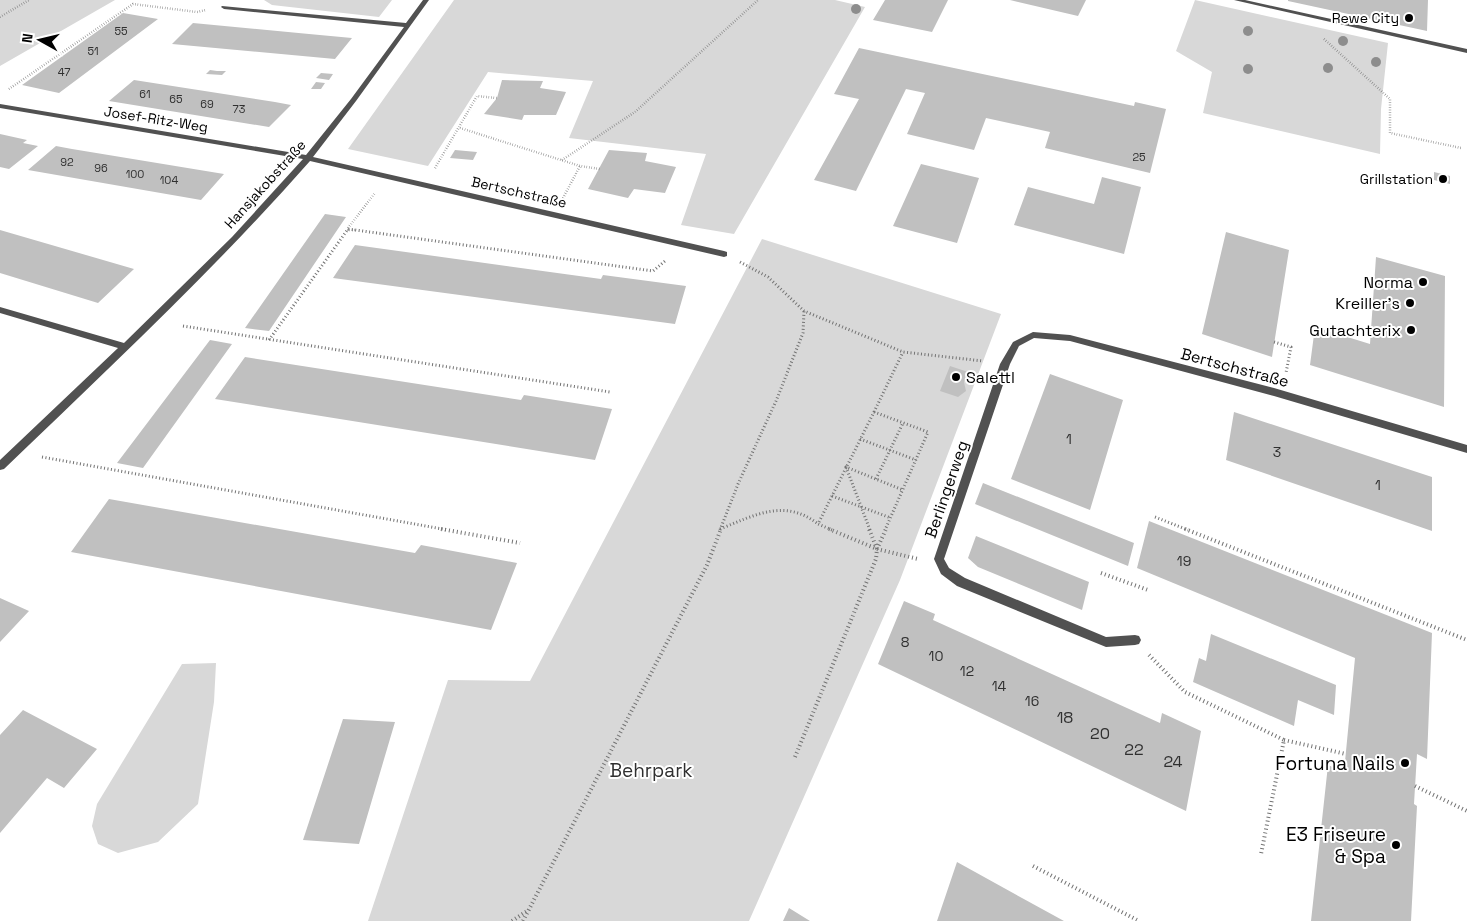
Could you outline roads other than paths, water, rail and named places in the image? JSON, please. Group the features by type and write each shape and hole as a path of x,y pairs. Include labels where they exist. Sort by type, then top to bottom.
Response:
{"street":[{"name":"Hansjakobstraße","path":"0,466 125,347 224,249 308,158 367,82 426,0"},
{"path":"1237,0 1467,51"},
{"path":"224,7 408,25"},
{"name":"Josef-Ritz-Weg","path":"0,106 308,158"},
{"name":"Bertschstraße","path":"308,158 724,254"},
{"path":"0,310 125,347"},
{"name":"Bertschstraße","path":"1005,364 1016,344 1033,335 1070,338 1274,392 1467,449"},
{"name":"Berlingerweg","path":"1005,364 939,559 945,571 970,586 1106,642 1135,640"}],"place":[{"name":"Rewe City","path":"1409,18"},
{"name":"Grillstation","path":"1443,179"},
{"name":"Norma","path":"1423,282"},
{"name":"Kreiller's","path":"1410,303"},
{"name":"Gutachterix","path":"1411,330"},
{"name":"Salettl","path":"956,377"},
{"name":"Fortuna Nails","path":"1405,763"},
{"name":"E3 Friseure & Spa","path":"1396,845"}],"park label":[{"name":"Behrpark","path":"651,770"}]}
